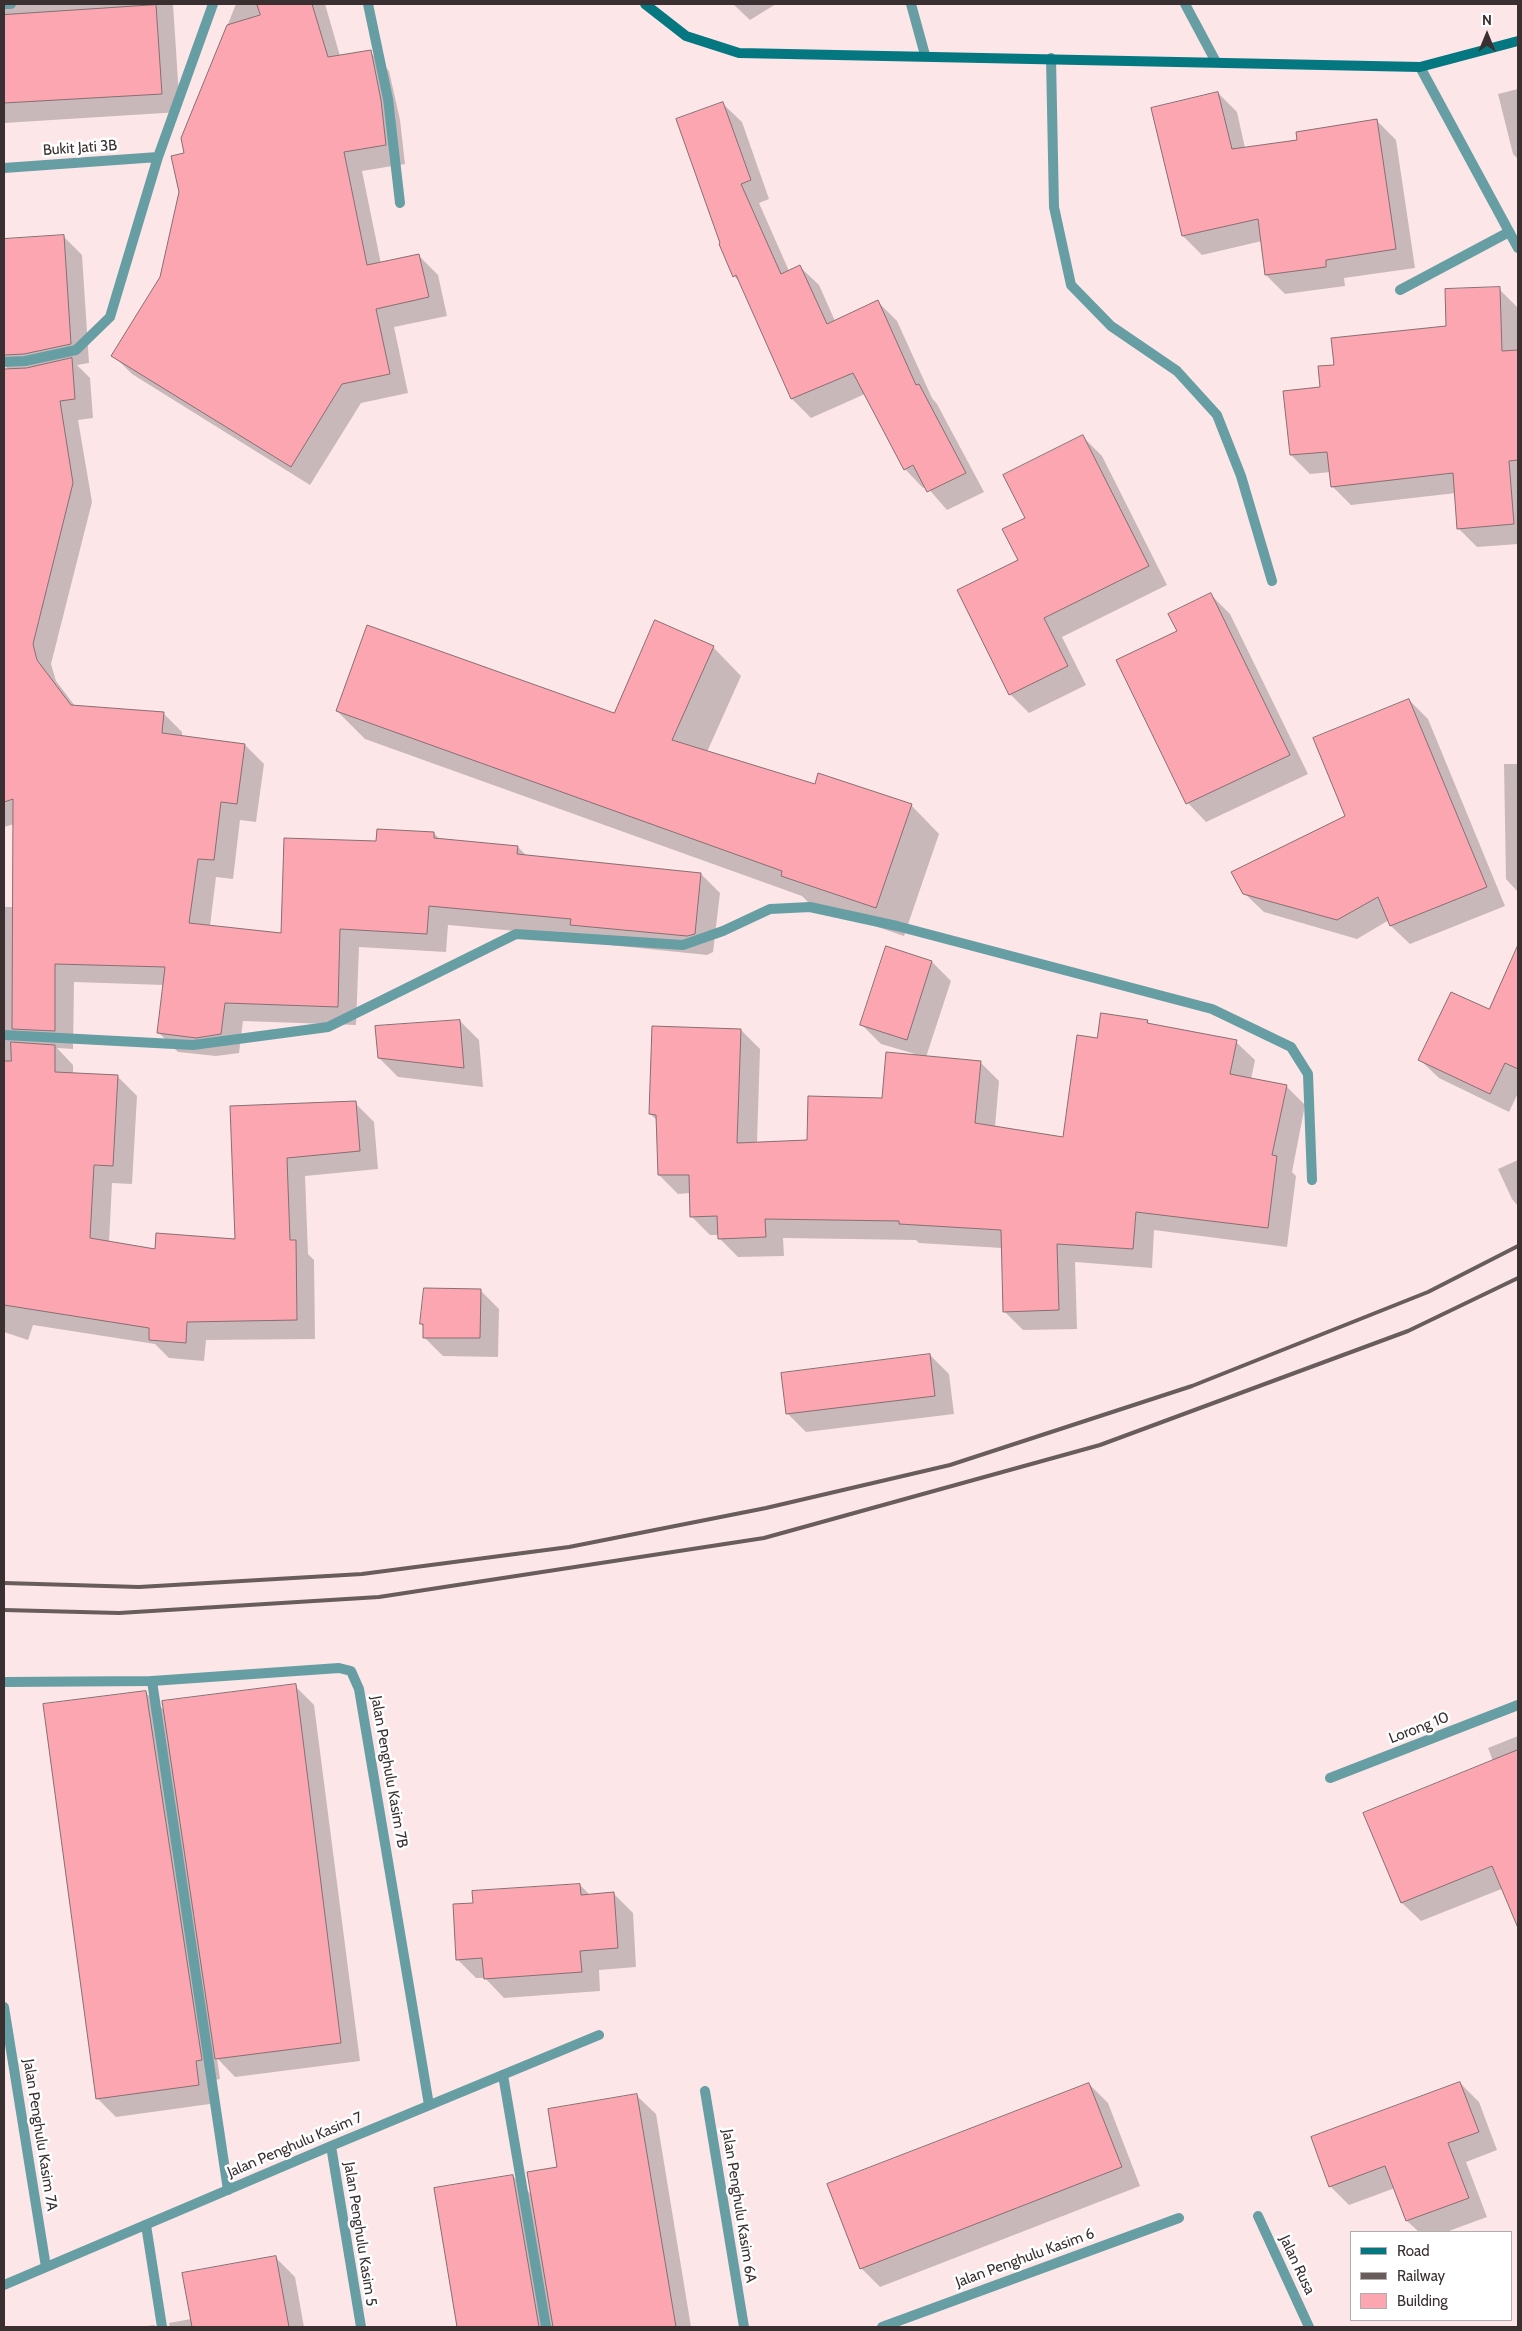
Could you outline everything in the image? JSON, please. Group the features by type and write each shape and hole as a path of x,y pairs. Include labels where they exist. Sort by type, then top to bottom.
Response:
{"street":[{"path":"4,4 11,4"},
{"path":"4,362 25,361 76,350 110,318 158,157 213,4"},
{"path":"368,4 388,99 400,203"},
{"path":"645,4 686,36 739,53 1420,67 1518,41"},
{"path":"911,4 924,56"},
{"path":"1185,4 1216,62"},
{"path":"1051,58 1054,207 1071,285 1111,326 1177,371 1217,415 1241,476 1272,581"},
{"path":"1420,67 1518,248"},
{"name":"Bukit Jati 3B","path":"4,168 158,157"},
{"path":"1400,290 1509,232"},
{"path":"4,1035 194,1045 328,1028 516,934 683,945 723,931 770,909 810,907 897,926 1212,1009 1291,1047 1308,1074 1312,1180"},
{"name":"Jalan Penghulu Kasim 7B","path":"4,1682 152,1681 339,1668 351,1671 359,1689 429,2105"},
{"path":"152,1681 228,2190"},
{"name":"Lorong 10","path":"1330,1778 1518,1705"},
{"name":"Jalan Penghulu Kasim 7A","path":"4,2007 46,2267"},
{"name":"Jalan Penghulu Kasim 7","path":"4,2285 599,2035"},
{"path":"503,2075 546,2327"},
{"name":"Jalan Penghulu Kasim 6A","path":"705,2091 744,2327"},
{"name":"Jalan Penghulu Kasim 5","path":"331,2146 361,2327"},
{"name":"Jalan Rusa","path":"1258,2216 1309,2327"},
{"name":"Jalan Penghulu Kasim 6","path":"882,2327 1178,2218"},
{"path":"146,2225 162,2327"}],"building":[{"path":"257,4 312,4 328,57 371,50 381,100 386,145 344,152 367,265 419,254 429,297 376,309 390,374 342,384 291,467 111,356 160,277 179,192 171,156 184,153 181,138 227,25 260,15"},
{"path":"156,5 162,94 4,103 4,15"},
{"path":"1218,92 1232,149 1297,140 1296,132 1377,119 1396,249 1326,260 1326,267 1265,275 1258,219 1182,236 1151,108"},
{"path":"723,102 751,180 741,184 781,274 800,265 827,324 878,300 916,385 919,384 966,473 927,492 913,465 904,470 853,373 791,399 736,275 733,277 719,244 676,119"},
{"path":"64,235 71,344 24,354 4,355 4,239"},
{"path":"1500,287 1502,351 1518,350 1518,460 1509,461 1514,524 1457,529 1453,473 1331,487 1327,452 1290,455 1283,391 1320,387 1318,366 1334,365 1331,338 1446,326 1445,289"},
{"path":"72,358 75,399 60,401 73,483 33,644 37,660 71,705 164,712 162,733 245,744 237,804 221,802 214,860 198,859 189,923 281,933 284,838 376,841 377,829 434,832 434,838 518,846 517,854 701,873 695,934 687,936 570,925 571,919 429,906 427,934 340,929 338,1007 225,1003 221,1034 196,1038 157,1033 165,967 55,964 55,1031 12,1029 13,799 4,802 4,369 26,368"},
{"path":"1083,435 1149,566 1044,618 1068,666 1009,695 957,590 1018,560 1002,529 1025,518 1003,475"},
{"path":"1211,593 1290,755 1186,804 1116,660 1177,631 1168,614"},
{"path":"655,620 714,646 672,740 815,784 818,773 912,804 876,908 781,876 782,871 336,711 367,625 614,713"},
{"path":"1409,699 1487,887 1390,926 1378,897 1337,920 1243,894 1231,872 1345,816 1313,738"},
{"path":"1518,945 1518,1069 1505,1063 1490,1094 1418,1060 1451,992 1489,1009"},
{"path":"886,946 932,961 907,1040 860,1025"},
{"path":"1101,1013 1148,1020 1147,1023 1237,1040 1230,1074 1287,1085 1272,1155 1277,1156 1268,1228 1136,1212 1133,1249 1057,1244 1059,1310 1003,1312 1001,1230 899,1224 899,1221 765,1219 766,1237 718,1239 717,1216 690,1217 689,1175 658,1175 656,1115 649,1114 652,1026 741,1029 737,1143 807,1140 808,1096 882,1098 886,1052 981,1061 975,1123 1063,1137 1077,1035 1097,1038"},
{"path":"460,1020 464,1068 378,1058 375,1026"},
{"path":"11,1042 55,1045 55,1072 118,1075 113,1166 94,1165 90,1238 155,1249 156,1233 235,1239 230,1106 356,1101 360,1151 287,1158 290,1240 296,1240 297,1320 187,1322 186,1343 149,1340 149,1328 4,1305 4,1061 11,1061"},
{"path":"424,1288 481,1289 480,1338 423,1338 423,1324 420,1324"},
{"path":"930,1354 935,1396 786,1414 781,1373"},
{"path":"296,1684 341,2043 215,2059 162,1701"},
{"path":"146,1691 202,2060 196,2061 199,2085 96,2099 43,1704"},
{"path":"1518,1750 1518,1928 1492,1866 1401,1903 1363,1813"},
{"path":"580,1884 581,1895 614,1892 618,1948 580,1951 582,1972 484,1979 482,1958 456,1960 453,1904 473,1903 472,1891"},
{"path":"1460,2082 1479,2132 1448,2143 1469,2198 1406,2221 1385,2166 1329,2187 1311,2137"},
{"path":"1089,2083 1122,2167 860,2269 827,2184"},
{"path":"637,2094 676,2327 553,2327 527,2172 557,2167 548,2109"},
{"path":"513,2175 539,2327 457,2327 434,2188"},
{"path":"276,2256 289,2327 192,2327 182,2273"}],"railway":[{"path":"4,1583 139,1587 362,1574 569,1547 766,1508 950,1465 1192,1386 1428,1292 1518,1246"},
{"path":"4,1610 119,1613 379,1597 764,1538 1100,1445 1408,1331 1518,1278"}]}
